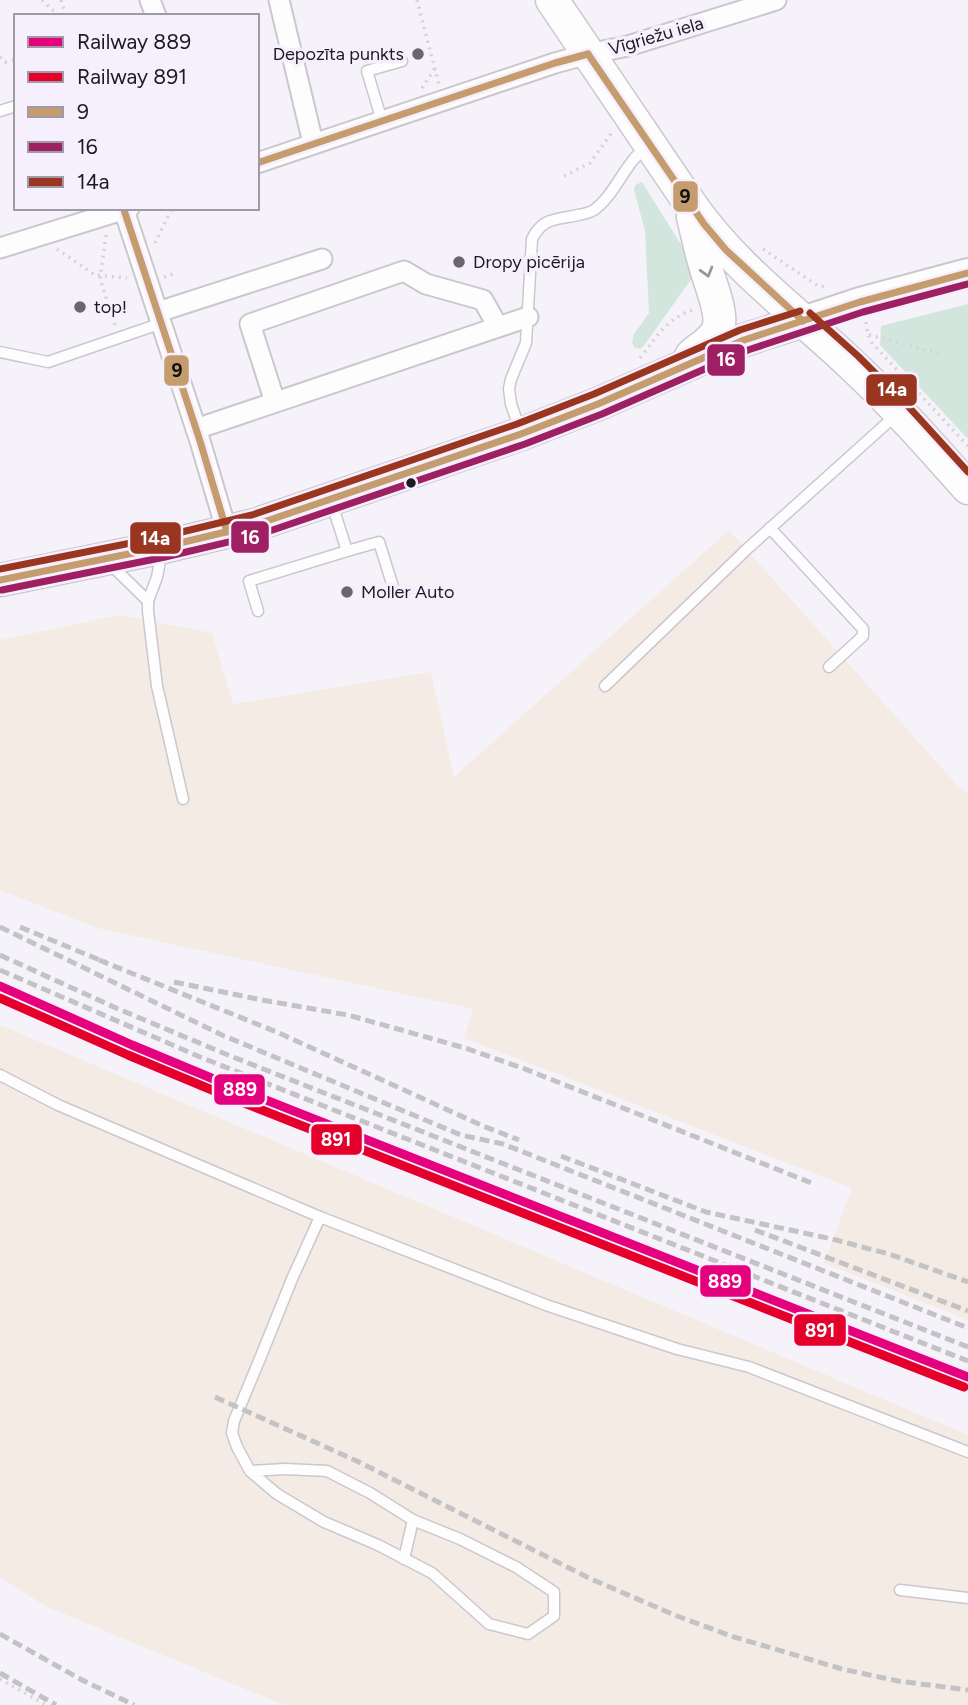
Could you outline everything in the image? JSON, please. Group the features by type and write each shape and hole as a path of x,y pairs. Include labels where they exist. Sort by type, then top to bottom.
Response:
{"main road":[{"path":"552,0 704,224 726,250 851,363 900,412 968,488"},
{"path":"682,366 709,342 720,324 691,205"},
{"path":"0,580 163,547 255,525 521,434 598,404 744,340 860,302 968,273"}],"street":[{"path":"279,0 313,143"},
{"name":"Vīgriežu iela","path":"259,162 555,63 628,46 776,0"},
{"path":"0,248 121,210 139,273 160,318 227,531"},
{"path":"160,318 322,259"},
{"path":"275,402 250,324 404,271 426,284 483,300 498,327"},
{"path":"196,429 528,317"}],"lane":[{"path":"382,121 368,71 402,61"},
{"path":"521,434 509,389 526,342 532,239 538,227 545,222 592,212 636,155 650,144"},
{"path":"0,352 48,362 119,338 160,318"},
{"path":"605,686 770,528 900,412"},
{"path":"331,500 347,551"},
{"path":"770,528 863,629 863,636 829,667"},
{"path":"258,611 249,581 379,542 394,590"},
{"path":"163,547 157,577 148,601 157,686 183,799"},
{"path":"104,558 148,601"},
{"path":"0,1075 58,1105 320,1217 547,1305 677,1349 749,1367 968,1452"},
{"path":"250,1471 327,1471 370,1493 413,1520 460,1539 516,1567 554,1592 554,1616 528,1634 489,1624 432,1573 378,1545 324,1522 277,1494 250,1471 232,1433 234,1421 320,1217"},
{"path":"404,1559 413,1520"},
{"path":"900,1590 968,1598"}],"path":[{"path":"42,0 57,14"},
{"path":"417,0 440,87"},
{"path":"419,93 435,68"},
{"path":"564,176 590,163 617,126"},
{"path":"57,249 101,277 139,273 171,210"},
{"path":"106,235 101,277 119,338"},
{"path":"784,264 818,286 836,286"},
{"path":"867,326 872,343 968,446"},
{"path":"868,335 942,354"},
{"path":"0,1679 46,1705"}],"shaded area":[{"path":"729,530 958,786 968,793 968,1320 824,1263 852,1188 464,1038 473,1009 97,928 0,890 0,640 119,615 212,633 233,704 431,672 454,777"},
{"path":"0,1025 968,1435 968,1705 284,1705 47,1607 0,1577"}],"green space":[{"path":"642,182 685,251 692,278 639,349 634,347 632,342 634,334 649,313 645,231 634,190 635,185"},
{"path":"968,304 968,439 880,345 881,326"}],"railway":[{"path":"0,927 222,1035 461,1135 503,1144 968,1328"},
{"path":"20,927 107,963"},
{"path":"0,955 228,1055 968,1347"},
{"path":"99,960 279,1033 519,1140"},
{"path":"0,970 200,1057 968,1361"},
{"path":"174,982 348,1015 465,1048 525,1069 814,1184"},
{"path":"561,1156 706,1212 889,1254 968,1282"},
{"path":"755,1230 968,1311"},
{"path":"215,1397 359,1462 591,1579 677,1616 731,1636 842,1669 898,1681 968,1690"},
{"path":"0,1634 82,1680 134,1705"},
{"path":"0,1673 56,1705"}],"rail line":[{"name":"889","path":"0,986 228,1085 968,1377"},
{"name":"891","path":"0,998 224,1095 964,1387"}],"transit line":[{"name":"9","path":"588,54 704,224 726,250 803,321"},
{"name":"9","path":"259,162 588,54"},
{"name":"9","path":"124,210 227,532"},
{"name":"9","path":"0,580 163,547 255,525 521,434 598,404 744,340 860,302 968,273"},
{"name":"16","path":"2,590 258,535 525,444 602,414 748,350 863,312 968,284"},
{"name":"14a","path":"0,569 161,537 252,515 517,424 594,394 740,330 800,311"},
{"name":"14a","path":"810,313 907,405 968,472"}],"place":[{"name":"Depozīta punkts","path":"418,54"},
{"name":"Dropy picērija","path":"459,262"},
{"name":"top!","path":"80,307"},
{"name":"Moller Auto","path":"347,592"}]}
